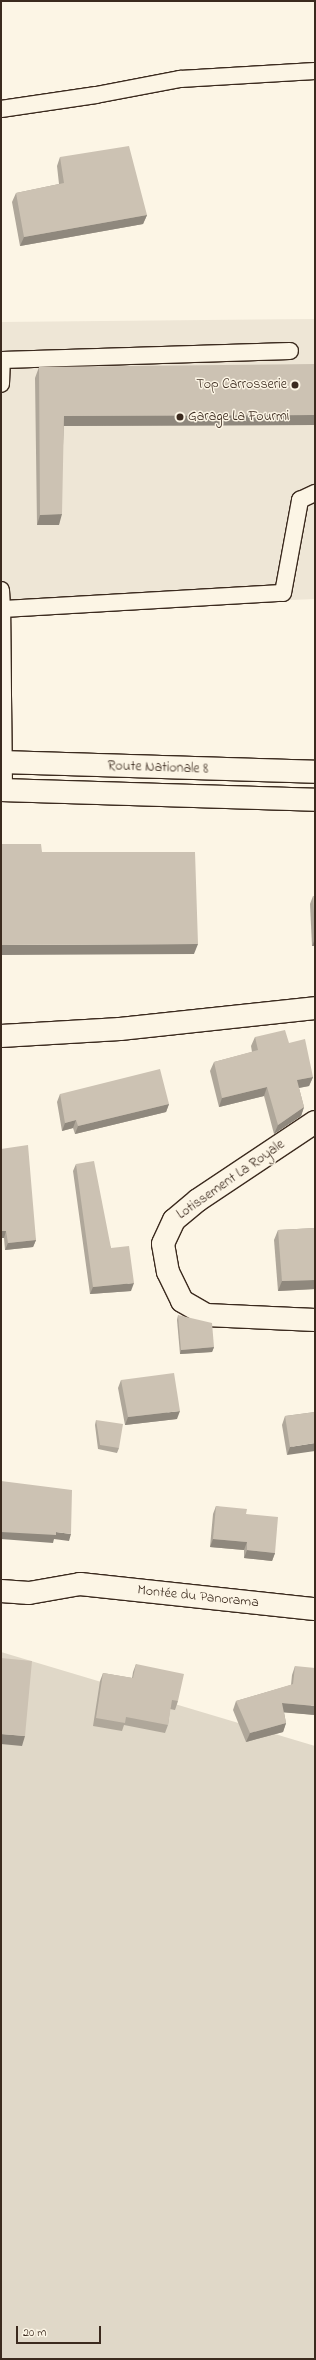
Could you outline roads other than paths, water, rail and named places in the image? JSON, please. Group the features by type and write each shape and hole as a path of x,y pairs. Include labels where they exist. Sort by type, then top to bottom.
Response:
{"street":[{"name":"Route Nationale 8","path":"2,762 315,772"},
{"name":"Route Nationale 8","path":"2,790 315,800"},
{"path":"1,1036 120,1029 315,1008"},
{"name":"Lotissement La Royale","path":"315,1122 198,1200 174,1220 163,1244 168,1272 182,1301 206,1315 315,1320"},
{"name":"Montée du Panorama","path":"1,1592 29,1593 80,1584 315,1609"}],"lane":[{"path":"1,109 96,95 180,79 315,70"},
{"path":"1,384 2,360 290,350"},
{"path":"2,609 283,593 300,500 315,493"},
{"path":"1,590 2,790"}],"place":[{"name":"Top Carrosserie","path":"295,385"},
{"name":"Garage La Fourmi","path":"180,417"}]}
